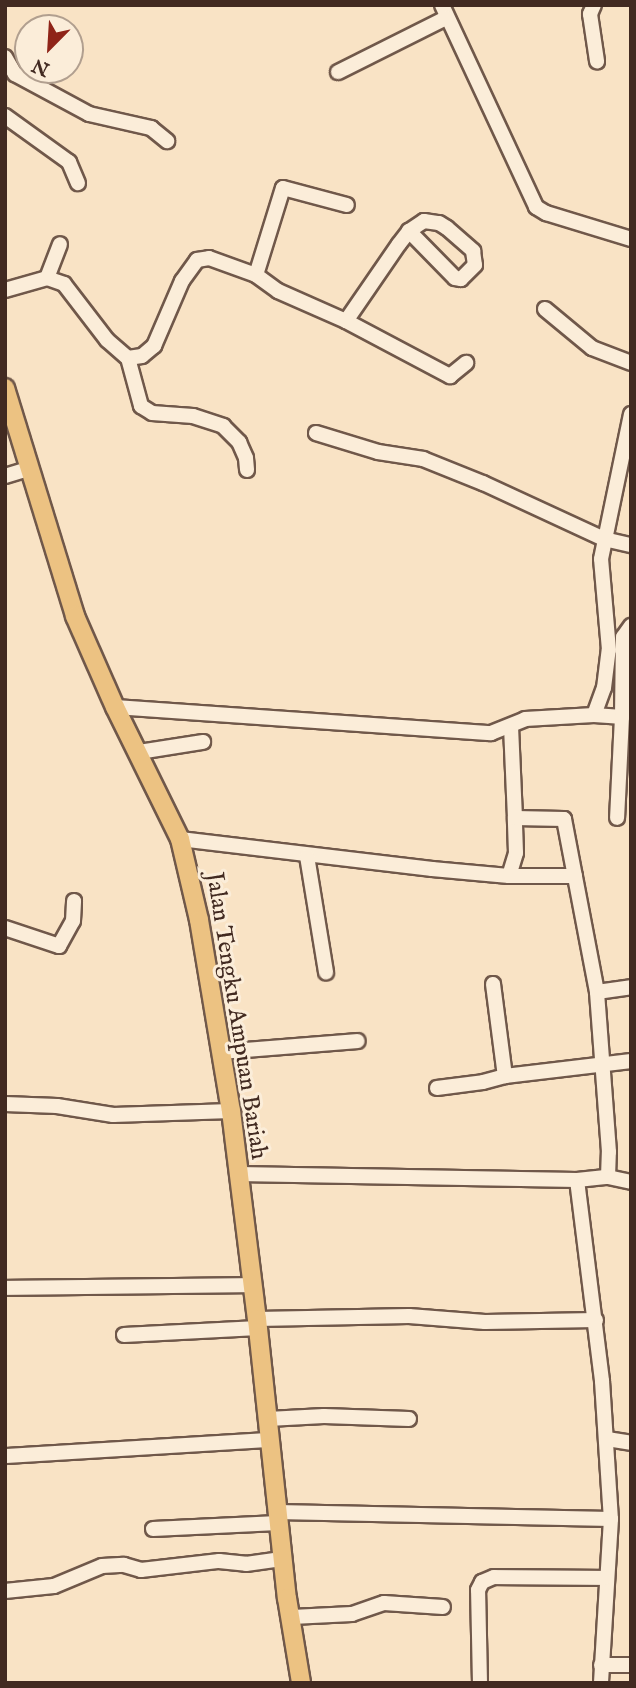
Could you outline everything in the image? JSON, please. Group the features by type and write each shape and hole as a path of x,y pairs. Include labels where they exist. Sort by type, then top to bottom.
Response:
{"main road":[{"name":"Jalan Tengku Ampuan Bariah","path":"5,388 75,616 115,707 180,839 202,932 231,1111 258,1323 282,1559 301,1683"}],"street":[{"path":"594,5 590,13 597,61"},
{"path":"338,72 444,12 536,207 546,213 631,239"},
{"path":"5,57 15,74 89,114 151,128 167,141"},
{"path":"5,116 69,162 78,183"},
{"path":"256,275 283,188 347,205"},
{"path":"346,321 410,231 424,221 439,223 473,251 475,265 461,279 455,278 410,231"},
{"path":"47,278 60,244"},
{"path":"128,358 142,356 155,346 181,281 197,260 209,258 256,275 278,291 346,321 450,376 466,363"},
{"path":"5,290 47,278 64,284 74,292 91,322 128,358 141,406 152,413 211,419 223,426 239,442 246,458 247,470"},
{"path":"545,309 592,348 631,363"},
{"path":"594,715 604,688 609,650 601,579 604,539 631,414"},
{"path":"316,433 378,452 424,459 604,539 631,545"},
{"path":"5,476 28,469"},
{"path":"617,818 623,638 631,626"},
{"path":"115,707 491,733 524,719 594,715 622,717"},
{"path":"509,876 516,853 511,726"},
{"path":"139,752 203,742"},
{"path":"515,818 564,819 597,992 608,1177"},
{"path":"180,839 307,856 509,876 575,876"},
{"path":"307,856 326,972"},
{"path":"5,928 59,946 73,921 74,901"},
{"path":"493,984 505,1076"},
{"path":"597,992 631,987"},
{"path":"221,1052 358,1041"},
{"path":"437,1088 603,1062 631,1061"},
{"path":"5,1104 57,1106 113,1115 231,1111"},
{"path":"237,1174 577,1181 608,1177 631,1182"},
{"path":"577,1181 596,1320 611,1519 600,1683"},
{"path":"5,1288 253,1285"},
{"path":"124,1335 258,1323 409,1316 485,1322 596,1320"},
{"path":"268,1419 324,1416 409,1419"},
{"path":"607,1438 631,1443"},
{"path":"5,1457 269,1440"},
{"path":"153,1529 277,1517 611,1519"},
{"path":"5,1591 54,1586 102,1566 124,1565 141,1570 219,1561 246,1564 282,1559"},
{"path":"480,1683 478,1590 482,1582 494,1577 605,1578"},
{"path":"292,1617 352,1614 384,1603 443,1607"},
{"path":"601,1665 631,1665"}]}
